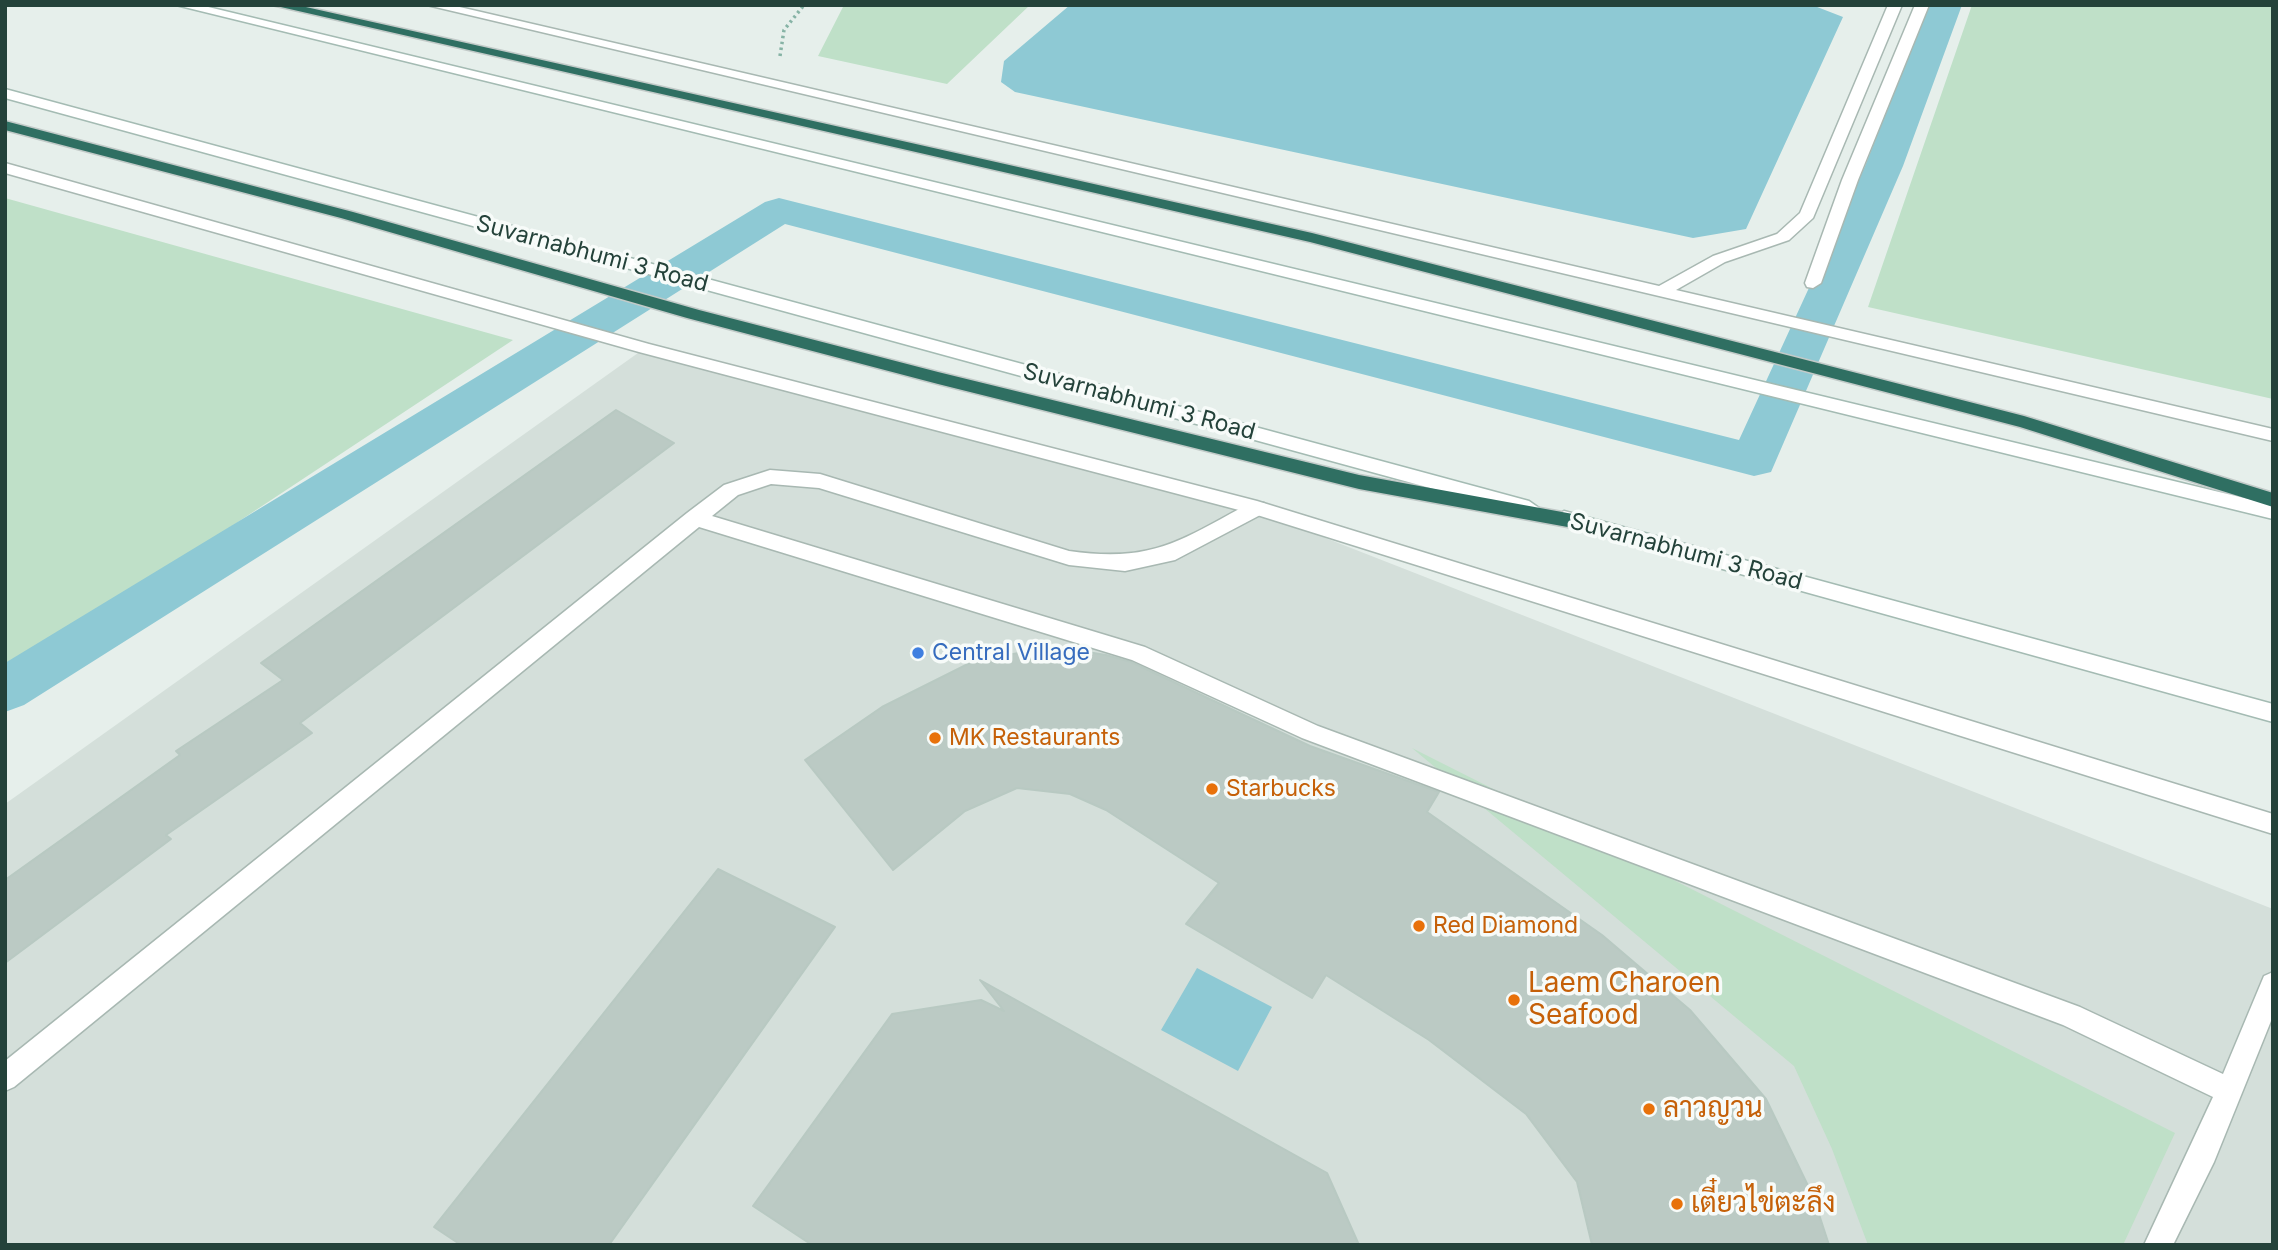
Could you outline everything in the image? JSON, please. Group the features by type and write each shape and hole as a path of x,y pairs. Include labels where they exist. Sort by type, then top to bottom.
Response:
{"highway":[{"path":"278,5 1312,238 2024,422 2273,500"},
{"path":"5,125 347,215 693,314 1359,482 1584,523"}],"street":[{"path":"182,5 2273,512"},
{"path":"433,5 2273,435"},
{"path":"1662,291 1719,259 1783,237 1807,215 1895,5"},
{"path":"1813,283 1850,180 1922,5"},
{"name":"Suvarnabhumi 3 Road","path":"5,93 2273,713"},
{"path":"5,168 523,311 645,348 1256,508 2273,824"},
{"path":"5,1078 731,490 770,477 820,481 1069,558 1105,565 1132,565 1158,560 1256,508"},
{"path":"694,518 1083,639 1138,653 1310,732 2071,1016 2229,1091"},
{"path":"2158,1245 2204,1152 2273,984"}],"path":[{"path":"754,79 780,60 784,30 804,5"}],"shaded area":[{"name":"Central Village","path":"645,348 1231,501 2273,909 2273,1245 5,1245 5,804"}],"green space":[{"path":"844,5 1030,5 947,84 818,56"},
{"path":"1972,5 2273,5 2273,399 1868,307"},
{"path":"5,198 513,340 5,676"},
{"path":"1412,748 2175,1133 2123,1245 1868,1245 1832,1149 1794,1066"}],"water":[{"path":"1070,5 1812,5 1843,17 1746,229 1693,238 1015,92 1001,82 1004,61"},
{"path":"1197,968 1272,1007 1238,1071 1161,1030"}],"building":[{"path":"616,410 674,443 300,723 312,733 166,835 171,839 5,963 5,880 180,755 176,751 283,680 261,663"},
{"path":"1056,647 1131,662 1310,746 1439,792 1427,812 1602,935 1690,1010 1766,1099 1813,1196 1829,1245 1592,1245 1577,1182 1526,1114 1429,1040 1326,975 1312,998 1186,924 1219,883 1106,810 1070,794 1017,788 965,811 893,870 805,760 882,707 976,660"},
{"path":"718,869 835,927 609,1245 461,1245 434,1227"},
{"path":"980,980 1327,1173 1359,1245 812,1245 753,1206 892,1014 981,1000 1004,1011"}],"waterway":[{"path":"5,690 779,210 1754,460 1884,166 1945,5"}],"place":[{"name":"Central Village","path":"918,653"},
{"name":"MK Restaurants","path":"935,738"},
{"name":"Starbucks","path":"1212,789"},
{"name":"Red Diamond","path":"1419,926"},
{"name":"Laem Charoen Seafood","path":"1514,1000"},
{"name":"ลาวญวน","path":"1649,1109"},
{"name":"เตี๋ยวไข่ตะลึง","path":"1677,1204"}]}
